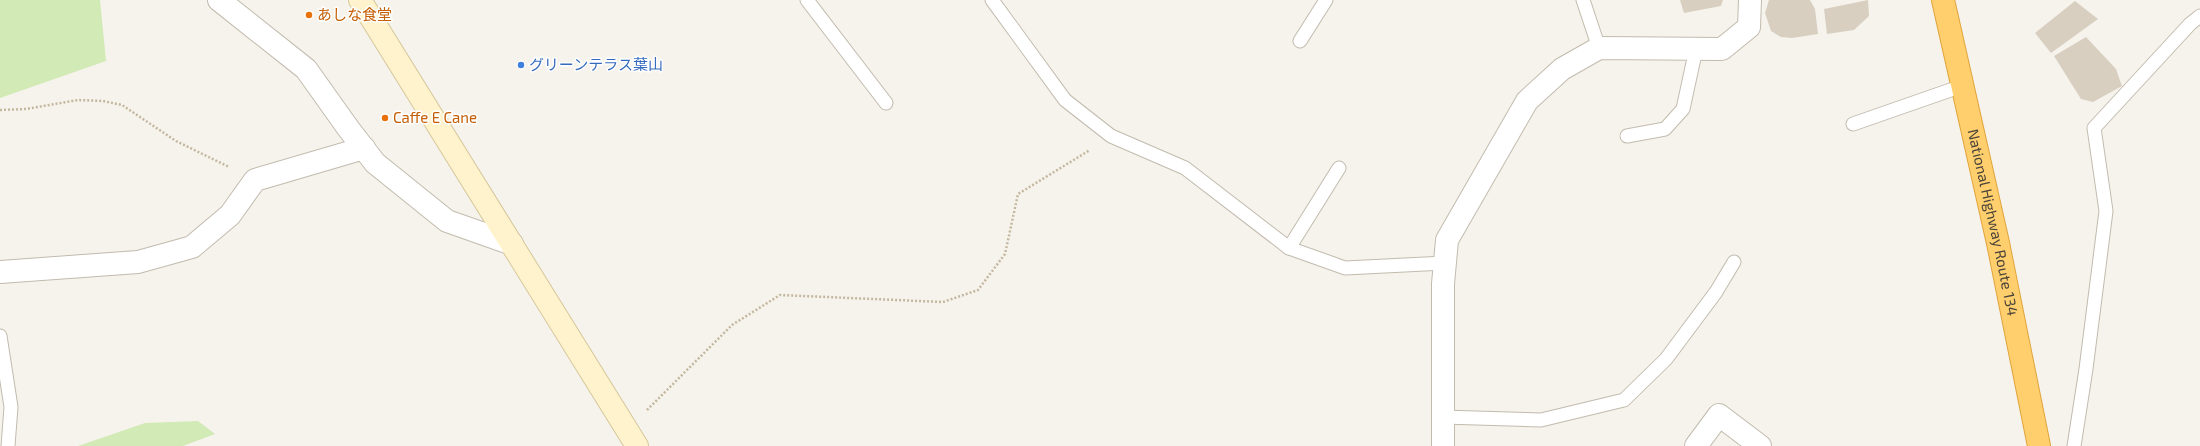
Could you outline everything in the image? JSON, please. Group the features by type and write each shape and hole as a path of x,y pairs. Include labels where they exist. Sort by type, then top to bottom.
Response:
{"highway":[{"name":"National Highway Route 134","path":"1943,0 1998,243 2039,446"}],"street":[{"path":"219,0 306,69 375,163 447,221 512,244"},
{"path":"1443,446 1443,284 1447,240 1527,101 1562,69 1599,48 1722,49 1749,27 1750,0"},
{"path":"366,3 632,438"},
{"path":"0,272 138,262 192,247 230,215 255,180 364,148"},
{"path":"1696,446 1719,415 1760,446"}],"lane":[{"path":"807,0 886,103"},
{"path":"992,0 1065,100 1111,136 1185,168 1289,248 1317,260 1345,268 1445,263"},
{"path":"1300,41 1326,0"},
{"path":"1583,0 1599,48"},
{"path":"2074,446 2086,369 2106,211 2094,128 2190,24 2200,16"},
{"path":"1627,136 1665,128 1683,109 1696,49"},
{"path":"1853,124 1962,86"},
{"path":"1289,248 1339,168"},
{"path":"1443,417 1541,420 1624,400 1666,359 1716,292 1734,262"},
{"path":"0,336 11,406 8,446"}],"path":[{"path":"0,110 26,108 78,100 103,101 122,106 176,142 255,180"},
{"path":"632,438 732,325 780,295 943,302 978,290 1005,254 1018,194 1111,136"}],"green space":[{"path":"0,0 100,0 106,61 0,98"},
{"path":"198,421 215,434 183,446 78,446 145,423"}],"building":[{"path":"1680,0 1723,0 1721,6 1684,13"},
{"path":"1769,0 1810,0 1815,9 1818,34 1792,38 1781,37 1771,31 1765,13"},
{"path":"1868,0 1869,16 1854,30 1827,34 1824,9"},
{"path":"2075,1 2098,19 2051,53 2035,33"},
{"path":"2086,37 2116,69 2122,86 2093,102 2081,99 2054,56"}],"place":[{"name":"あしな食堂","path":"309,15"},
{"name":"グリーンテラス葉山","path":"521,65"},
{"name":"Caffe E Cane","path":"385,118"}]}
